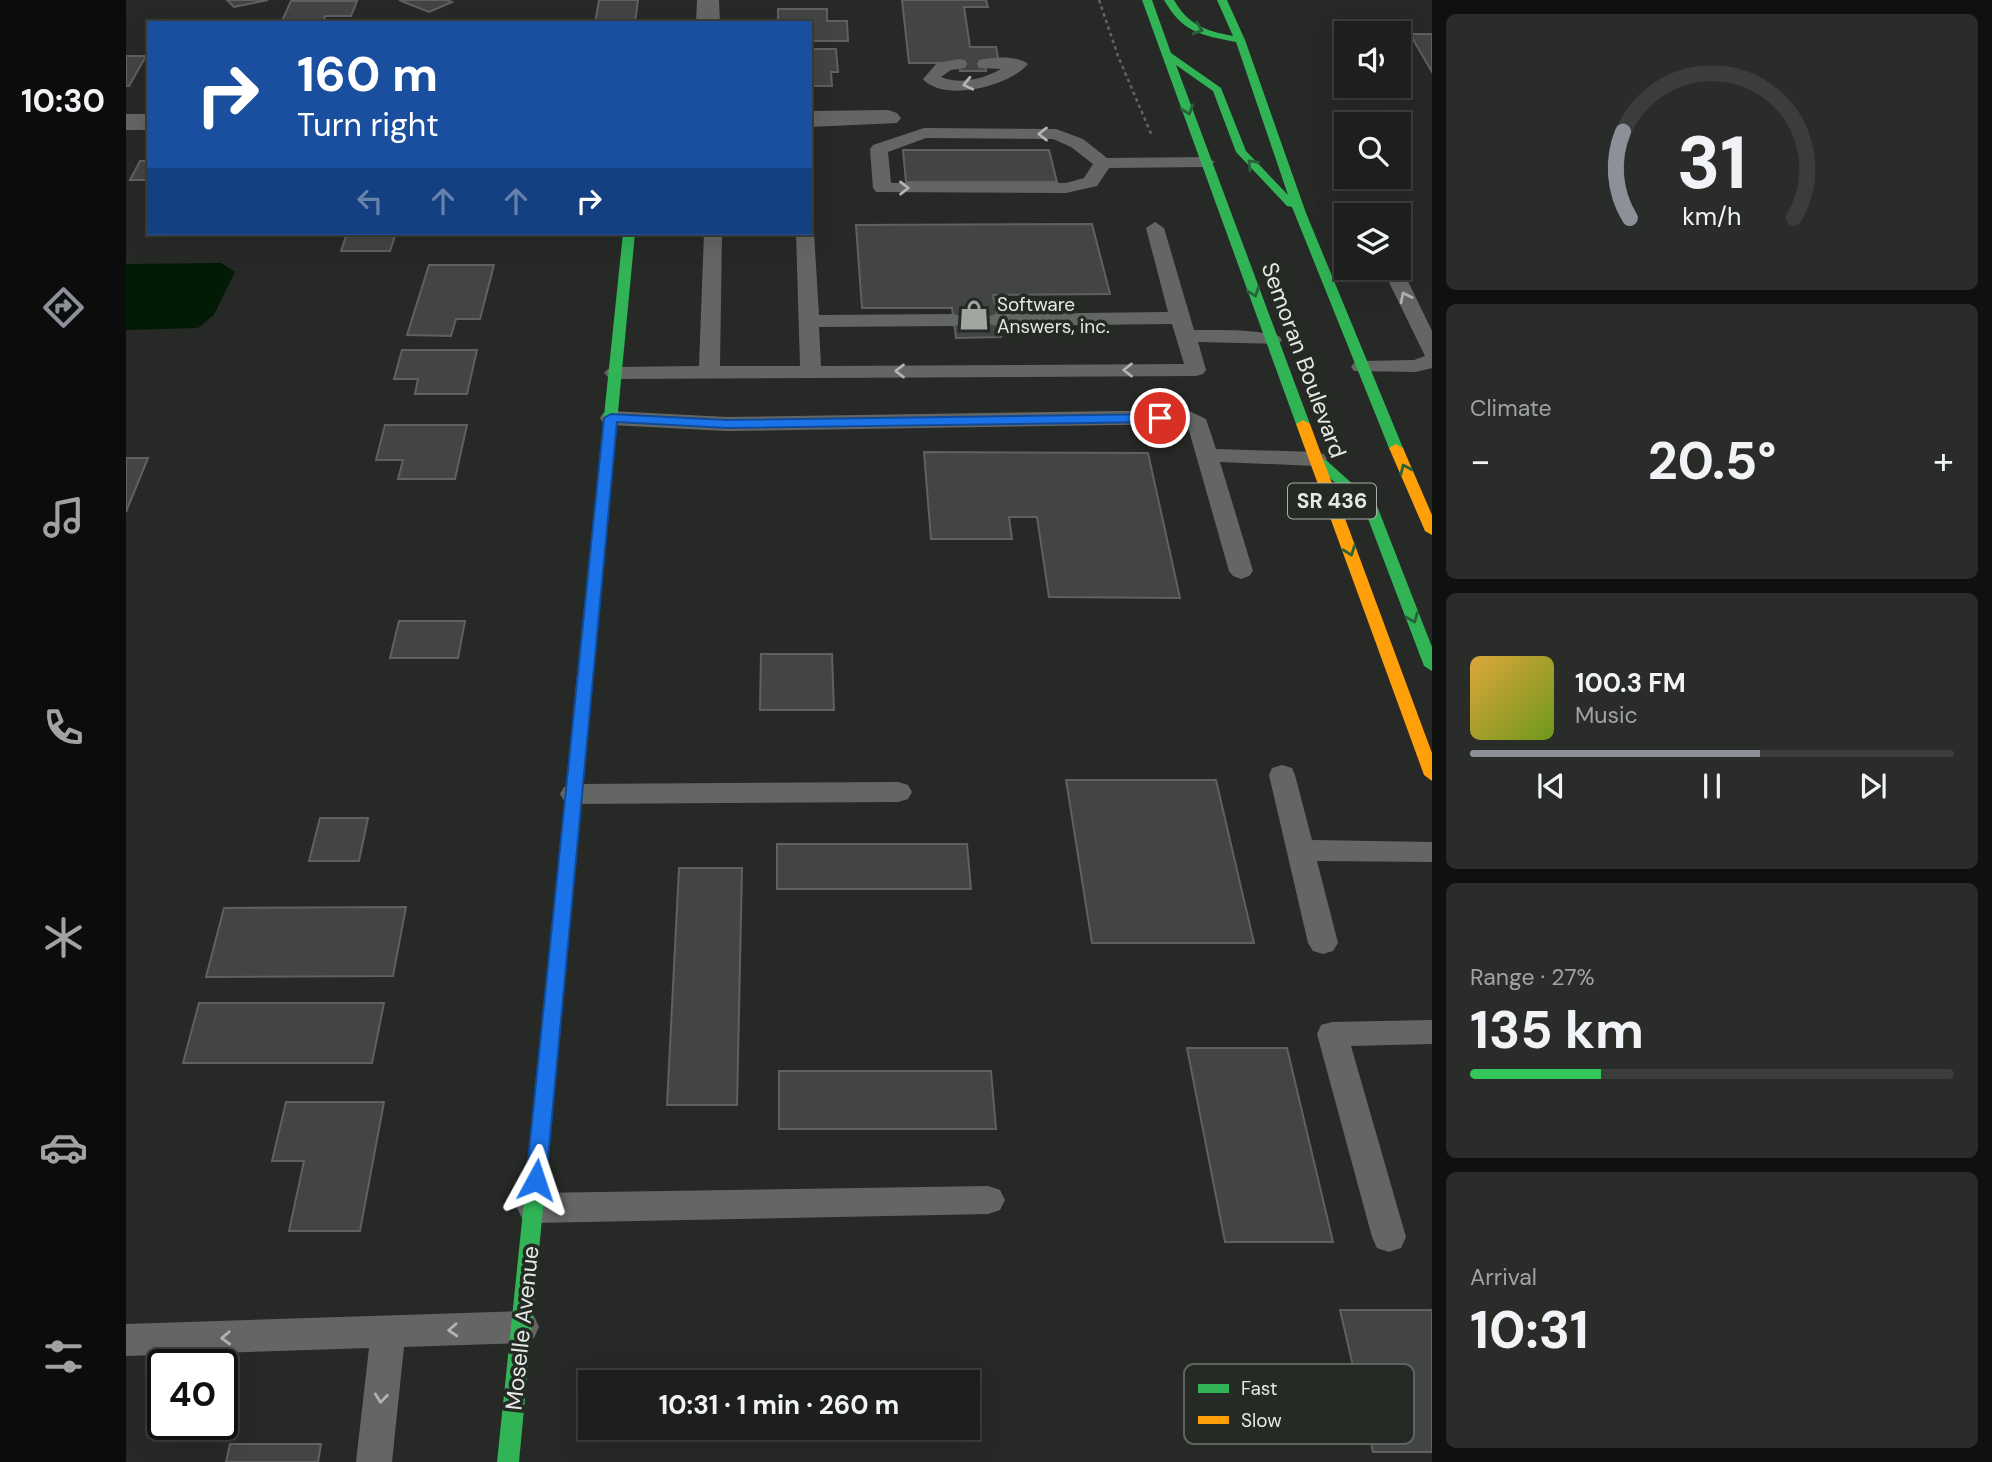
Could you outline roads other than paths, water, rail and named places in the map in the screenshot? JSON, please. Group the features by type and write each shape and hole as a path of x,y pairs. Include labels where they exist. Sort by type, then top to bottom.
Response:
{"main road":[{"name":"Semoran Boulevard","path":"1147,0 1432,775"},
{"path":"1168,0 1176,17 1183,24 1193,29 1240,40"},
{"name":"SR 436","path":"1222,0 1240,40 1300,213 1324,267 1360,367 1426,504 1432,531"},
{"path":"1168,55 1217,90 1241,152 1300,213"},
{"name":"Moselle Avenue","path":"508,1462 629,235"},
{"path":"1316,459 1370,506 1432,666"}],"street":[{"path":"708,0 708,21"},
{"path":"812,119 888,118"},
{"path":"126,122 147,122"}],"lane":[{"path":"959,64 949,64 935,71 931,79 942,85 959,87 1009,74 1026,60 985,64"},
{"path":"1102,163 1091,182 1066,188 882,188 879,149 924,133 1056,134 1077,143 1102,163 1206,163"},
{"path":"615,373 1196,370 1154,228"},
{"path":"709,373 713,235"},
{"path":"805,235 811,372"},
{"path":"1324,267 1334,267"},
{"path":"1397,280 1432,352"},
{"path":"809,321 954,320"},
{"path":"996,320 1183,327 1272,340"},
{"path":"1360,367 1416,366 1432,361"},
{"path":"611,418 727,424 1187,417 1198,424 1241,571"},
{"path":"1205,455 1316,459"},
{"path":"1282,775 1323,943"},
{"path":"574,794 898,792"},
{"path":"1300,850 1432,852"},
{"path":"1389,1237 1332,1034 1432,1032"},
{"path":"534,1208 988,1200"},
{"path":"126,1340 522,1327"},
{"path":"374,1462 388,1333"}],"place":[{"name":"Software Answers, inc.","path":"974,315"}]}
